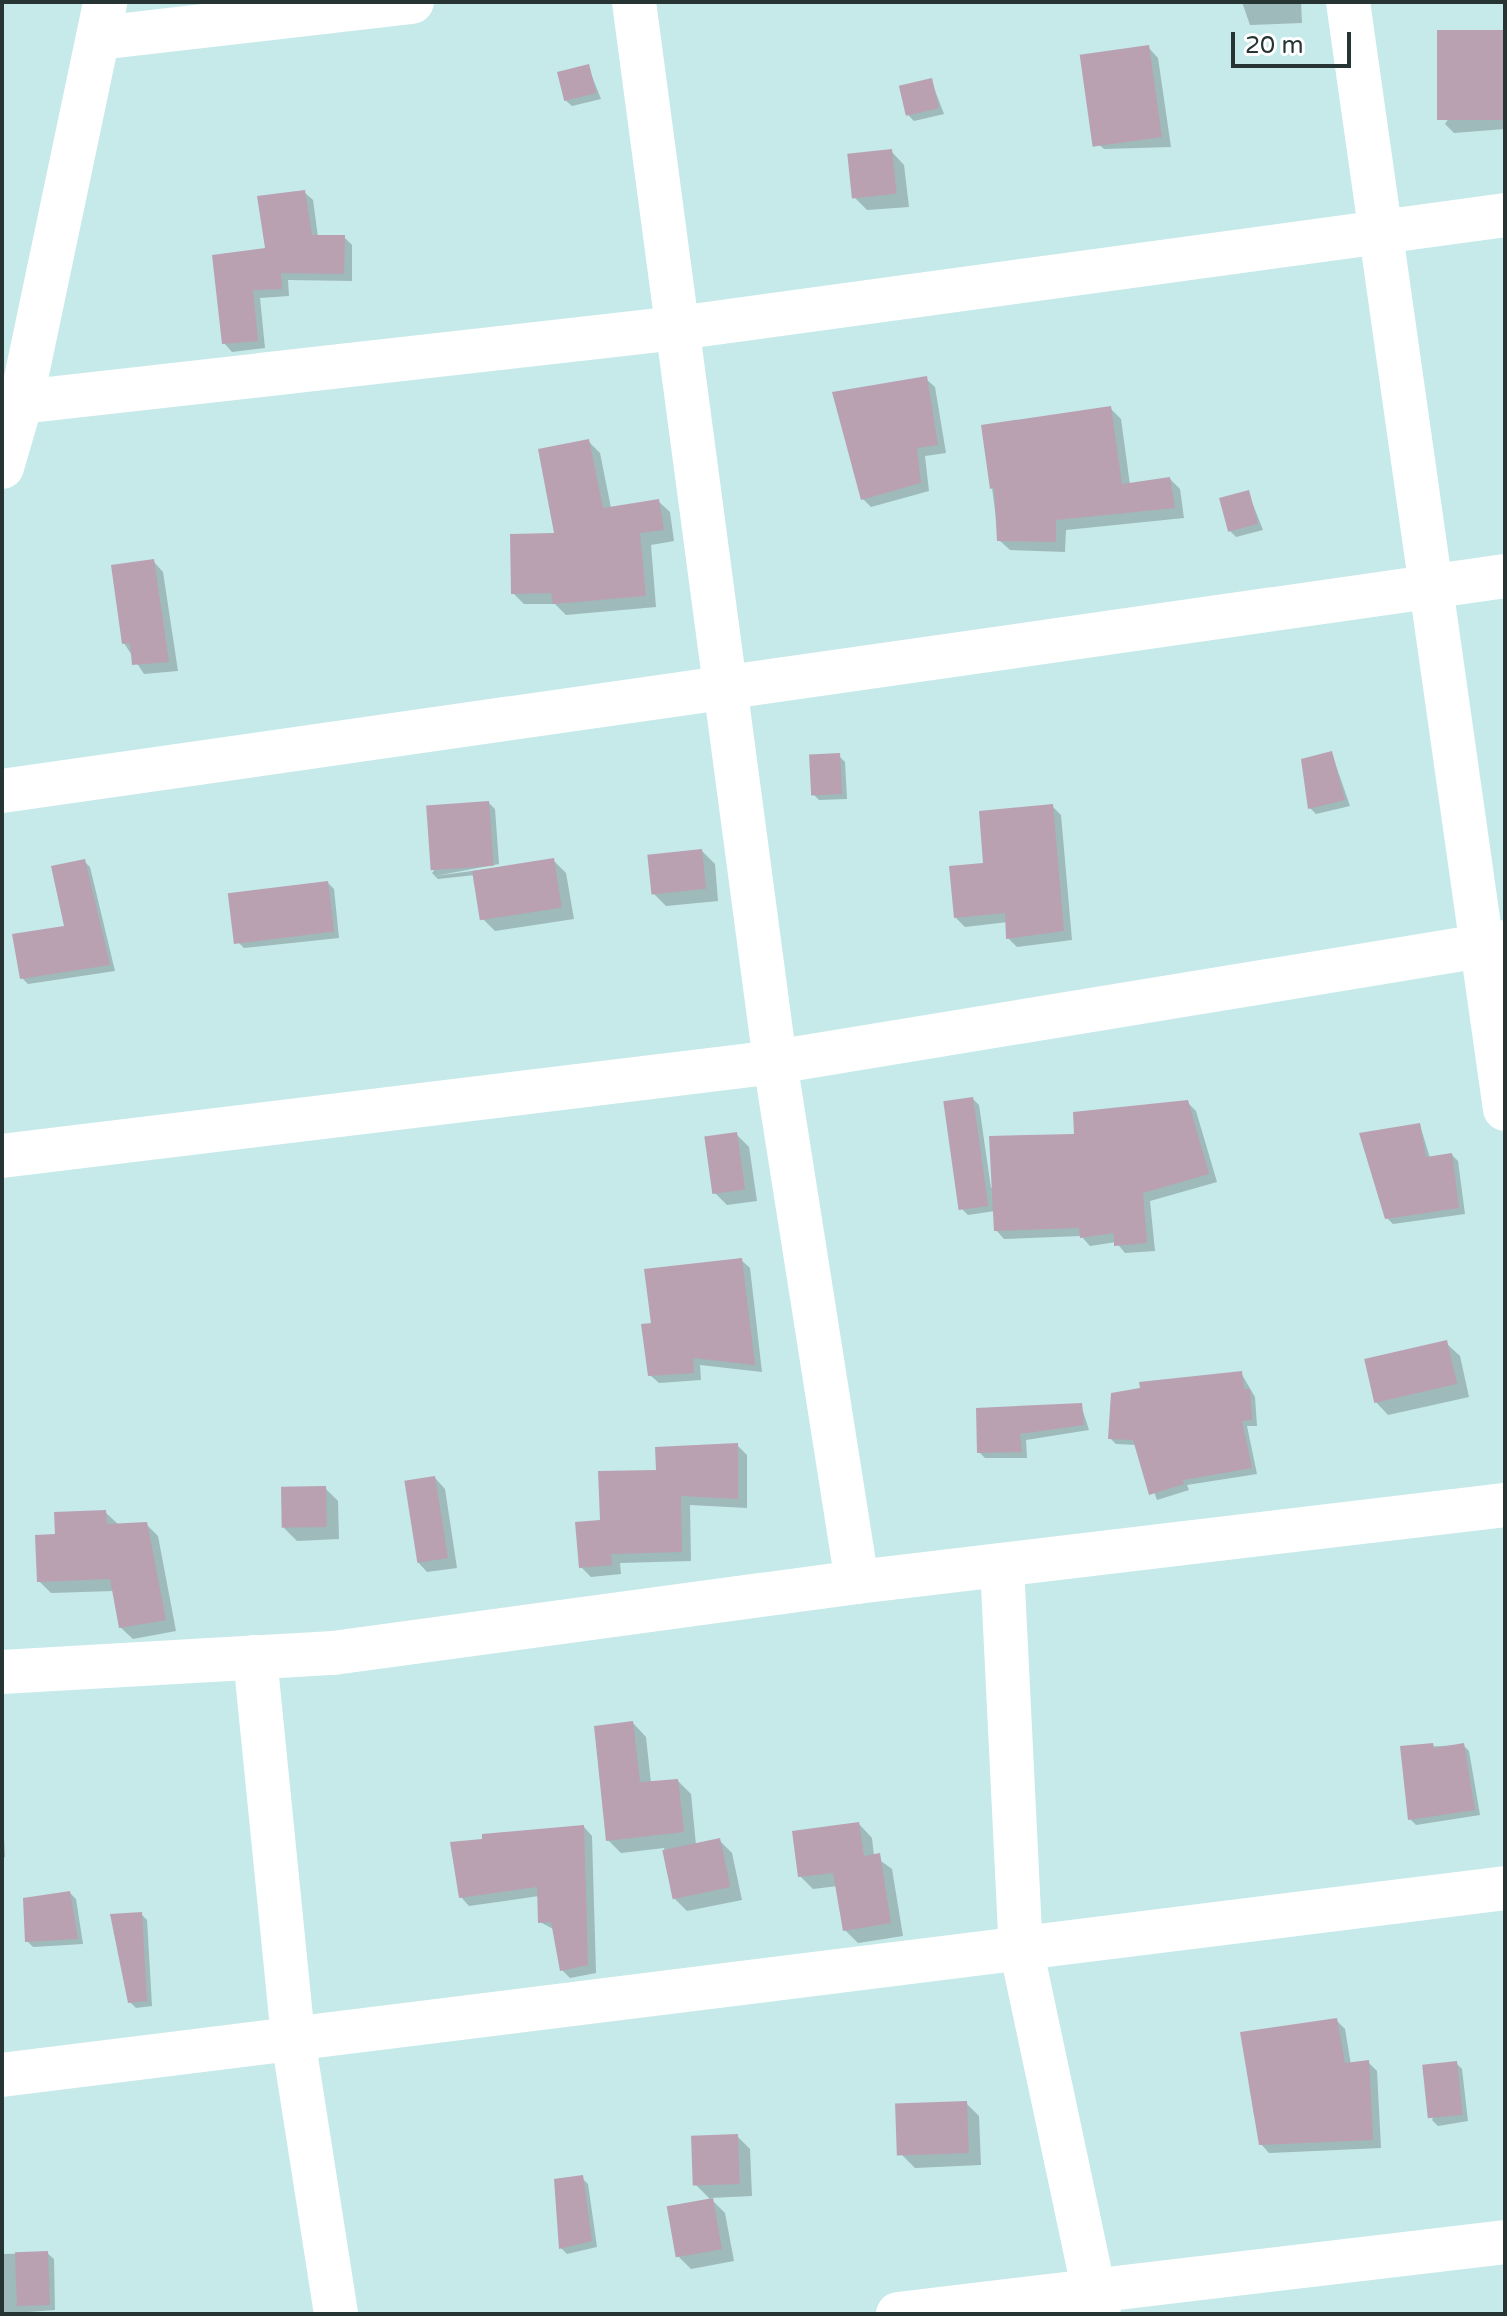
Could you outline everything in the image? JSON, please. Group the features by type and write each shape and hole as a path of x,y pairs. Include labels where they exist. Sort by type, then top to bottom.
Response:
{"street":[{"path":"2,467 21,402 102,20 412,2"},
{"path":"634,2 775,1062 857,1582"},
{"path":"1348,2 1431,586 1493,943 1505,1109"},
{"path":"21,402 678,328 1505,215"},
{"path":"2,791 726,691 1505,576"},
{"path":"2,1156 775,1062 1493,943"},
{"path":"2,1672 333,1653 857,1582 1505,1505"},
{"path":"1002,1565 1021,1948 1098,2302"},
{"path":"255,1657 293,2039 336,2314"},
{"path":"2,2075 1505,1888"},
{"path":"898,2314 1098,2302 1505,2242"}],"building":[{"path":"1437,30 1505,30 1505,120 1437,120"},
{"path":"1149,45 1162,137 1093,147 1080,55"},
{"path":"589,64 596,93 564,101 557,72"},
{"path":"932,78 939,108 906,116 899,86"},
{"path":"892,149 897,194 852,198 847,154"},
{"path":"305,190 312,235 345,235 344,274 281,273 282,289 253,290 258,341 222,344 212,255 265,248 257,196"},
{"path":"927,376 938,445 917,448 921,483 861,500 832,392"},
{"path":"1111,406 1122,484 1170,477 1175,508 1056,520 1056,542 997,541 994,488 990,489 981,425"},
{"path":"589,439 603,508 659,499 664,530 640,533 646,596 553,604 551,593 511,594 510,534 554,533 538,449"},
{"path":"1249,490 1258,524 1228,532 1219,498"},
{"path":"154,559 169,662 132,665 130,643 122,644 111,565"},
{"path":"1332,751 1345,800 1308,809 1301,759"},
{"path":"840,753 842,794 811,796 809,755"},
{"path":"489,801 494,866 431,870 426,805"},
{"path":"1053,804 1064,931 1006,939 1005,913 954,918 949,866 983,863 979,811"},
{"path":"702,849 706,889 651,895 647,855"},
{"path":"554,858 562,907 480,920 472,871"},
{"path":"85,859 110,965 20,979 12,934 64,926 51,866"},
{"path":"328,881 334,932 234,944 228,893"},
{"path":"973,1097 988,1206 959,1210 943,1101"},
{"path":"1188,1100 1209,1174 1143,1193 1147,1243 1114,1246 1114,1233 1080,1238 1079,1228 994,1231 989,1136 1074,1134 1073,1112"},
{"path":"1420,1123 1426,1157 1452,1153 1459,1208 1385,1219 1359,1133"},
{"path":"737,1132 745,1189 712,1194 704,1137"},
{"path":"742,1258 755,1365 693,1358 694,1373 648,1376 641,1324 651,1323 644,1269"},
{"path":"1447,1340 1457,1384 1374,1403 1364,1359"},
{"path":"1242,1371 1244,1389 1250,1389 1252,1420 1242,1421 1252,1468 1183,1480 1184,1484 1149,1495 1133,1440 1108,1439 1111,1393 1140,1388 1139,1382"},
{"path":"1082,1403 1084,1425 1020,1434 1022,1452 977,1453 976,1408"},
{"path":"738,1443 738,1499 681,1496 682,1552 611,1554 612,1565 579,1568 575,1522 600,1520 598,1471 656,1470 655,1447"},
{"path":"435,1476 448,1558 417,1563 404,1481"},
{"path":"326,1486 327,1527 282,1528 281,1487"},
{"path":"106,1510 107,1524 147,1522 166,1620 119,1628 110,1579 37,1582 35,1535 55,1534 54,1512"},
{"path":"633,1721 640,1782 678,1779 684,1832 606,1841 594,1726"},
{"path":"1433,1743 1434,1748 1464,1743 1475,1810 1408,1820 1400,1746"},
{"path":"859,1822 864,1856 880,1853 891,1923 843,1931 833,1873 798,1877 792,1831"},
{"path":"584,1825 588,1965 560,1971 551,1922 538,1923 537,1887 459,1898 450,1842 482,1839 482,1834"},
{"path":"720,1838 730,1887 673,1899 662,1850"},
{"path":"70,1891 78,1939 25,1942 23,1898"},
{"path":"142,1912 147,2001 128,2003 110,1914"},
{"path":"1337,2018 1345,2063 1369,2060 1373,2140 1259,2145 1240,2032"},
{"path":"1457,2061 1463,2115 1428,2118 1422,2065"},
{"path":"967,2101 969,2153 897,2155 895,2104"},
{"path":"738,2134 740,2184 693,2186 691,2136"},
{"path":"583,2175 592,2241 559,2249 554,2179"},
{"path":"713,2198 722,2249 676,2257 667,2206"},
{"path":"48,2251 50,2305 17,2306 15,2252"}]}
